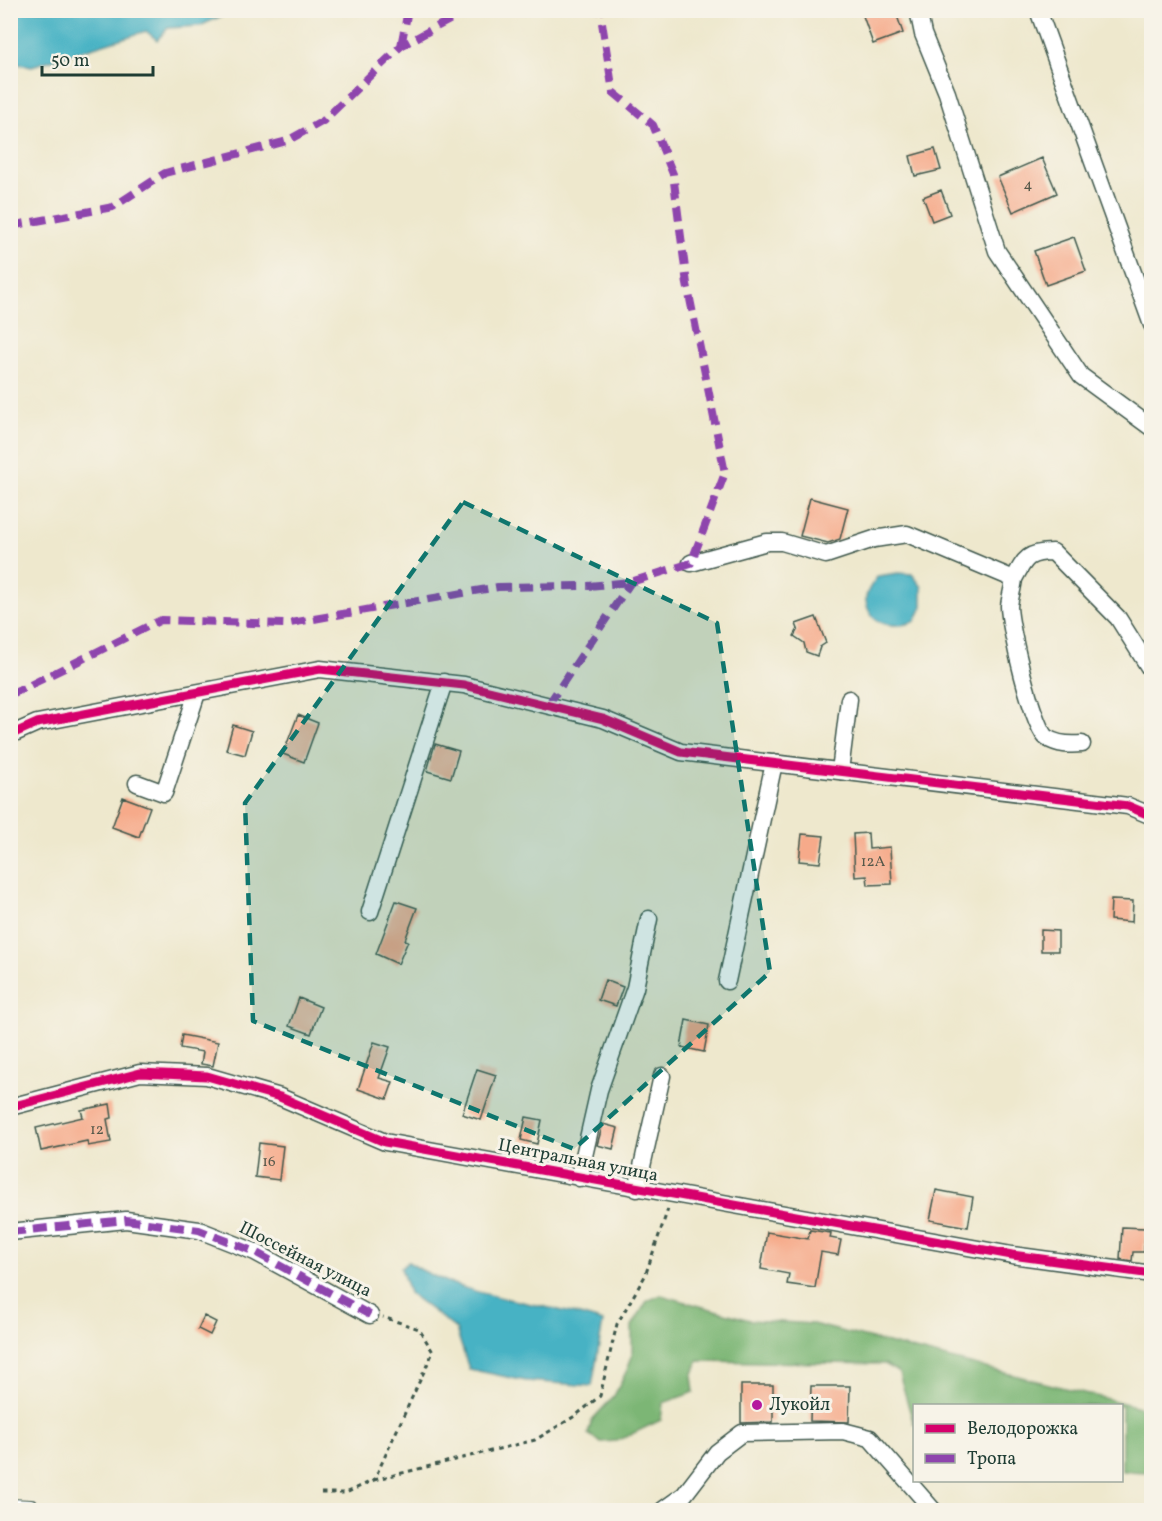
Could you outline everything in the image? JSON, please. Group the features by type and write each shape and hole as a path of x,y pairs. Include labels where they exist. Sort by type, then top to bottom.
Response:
{"main road":[{"path":"10,1509 31,1510"}],"street":[{"path":"918,10 923,34 947,93 997,251 1081,376 1152,428"},
{"path":"1038,10 1152,325"},
{"path":"691,562 767,542 782,543 826,555 874,539 907,534 1014,579"},
{"path":"1082,744 1068,746 1045,737 1036,722 1012,633 1009,606 1014,579 1024,559 1037,552 1053,552 1118,618 1152,672"},
{"path":"10,735 37,723 320,669 464,685 603,719 681,752 1128,806 1152,816"},
{"path":"370,912 444,682"},
{"path":"137,783 164,793 197,693"},
{"path":"840,771 849,699"},
{"path":"727,981 774,763"},
{"path":"579,1178 599,1090 635,988 649,920"},
{"name":"Центральная улица","path":"10,1107 140,1073 207,1076 280,1097 385,1142 672,1196 1012,1255 1152,1274"},
{"path":"637,1189 662,1076"},
{"name":"Шоссейная улица","path":"10,1232 126,1220 199,1230 255,1252 370,1315"},
{"path":"663,1510 684,1495 717,1452 742,1433 843,1431 870,1438 933,1510"}],"path":[{"path":"321,1493 346,1493 374,1480 535,1440 575,1416 600,1396 617,1324 645,1276 659,1241 672,1196"},
{"path":"370,1315 409,1324 419,1329 433,1352 374,1480"}],"highlighted area":[{"path":"463,502 717,623 770,972 574,1149 253,1021 245,803"}],"green space":[{"path":"661,1295 750,1320 813,1324 1151,1410 1151,1472 1123,1471 1123,1404 913,1404 913,1422 899,1373 885,1364 698,1361 692,1376 694,1392 663,1403 661,1420 617,1441 601,1442 588,1434 592,1420 614,1396 627,1370 632,1356 632,1326 647,1301"}],"water":[{"path":"11,10 232,11 200,26 168,28 157,40 146,31 32,66 11,63"},
{"path":"898,573 912,574 922,587 922,607 915,621 900,625 885,624 878,621 868,610 867,594 878,576"},
{"path":"408,1262 430,1275 478,1292 603,1322 592,1386 526,1381 469,1369 456,1329 409,1293 401,1268"}],"building":[{"path":"870,10 895,10 903,33 873,44 862,13"},
{"path":"935,149 941,170 915,176 910,156"},
{"path":"1042,158 1057,193 1013,212 998,177"},
{"path":"941,190 950,214 932,221 923,197"},
{"path":"1074,237 1086,271 1046,285 1034,251"},
{"path":"810,498 848,508 840,539 828,543 800,536"},
{"path":"816,617 826,643 820,647 817,656 806,652 804,643 794,636 798,629 796,624"},
{"path":"298,715 318,723 304,762 283,754"},
{"path":"233,725 252,731 245,755 226,750"},
{"path":"435,744 459,751 451,778 427,771"},
{"path":"123,797 150,807 139,837 112,827"},
{"path":"868,833 869,849 890,847 892,884 868,885 867,876 855,877 853,834"},
{"path":"802,834 824,836 820,863 799,861"},
{"path":"1111,900 1133,901 1132,922 1110,920"},
{"path":"396,901 417,908 405,940 408,941 398,964 376,954"},
{"path":"1041,930 1058,931 1058,951 1041,951"},
{"path":"605,980 623,987 616,1006 598,1000"},
{"path":"299,998 321,1007 311,1034 289,1026"},
{"path":"686,1020 709,1025 704,1052 681,1047"},
{"path":"182,1035 218,1042 213,1066 201,1064 203,1052 180,1048"},
{"path":"374,1042 390,1047 379,1078 393,1082 387,1099 358,1089"},
{"path":"477,1069 496,1075 481,1120 462,1114"},
{"path":"110,1104 112,1118 107,1119 111,1142 88,1146 87,1141 41,1151 36,1128 83,1117 81,1110"},
{"path":"526,1117 542,1120 537,1144 521,1140"},
{"path":"603,1124 618,1128 613,1149 597,1145"},
{"path":"259,1143 283,1146 279,1180 255,1177"},
{"path":"936,1190 973,1197 968,1227 930,1220"},
{"path":"1122,1227 1145,1228 1144,1252 1133,1252 1132,1261 1120,1259"},
{"path":"810,1230 831,1233 830,1238 841,1240 838,1255 821,1252 815,1288 787,1284 789,1274 761,1269 767,1232 808,1239"},
{"path":"204,1316 216,1322 210,1335 198,1329"},
{"name":"Лукойл","path":"741,1385 773,1385 773,1422 741,1423"},
{"path":"811,1386 850,1386 849,1422 810,1421"}],"marked path":[{"path":"401,46 408,10"},
{"path":"10,226 113,207 165,173 287,141 323,121 401,46 468,10"},
{"path":"10,695 161,620 285,624 498,587 588,586 631,582 691,563 725,473 687,284 673,174 653,125 613,92 600,10"},
{"path":"548,705 631,582"},
{"path":"10,1232 126,1220 199,1230 255,1252 370,1315"}],"cycle path":[{"path":"10,735 37,723 320,669 464,685 603,719 681,752 1128,806 1152,816"},
{"path":"10,1107 140,1073 207,1076 280,1097 385,1142 1012,1255 1152,1274"}],"place":[{"name":"Лукойл","path":"757,1405"}]}
